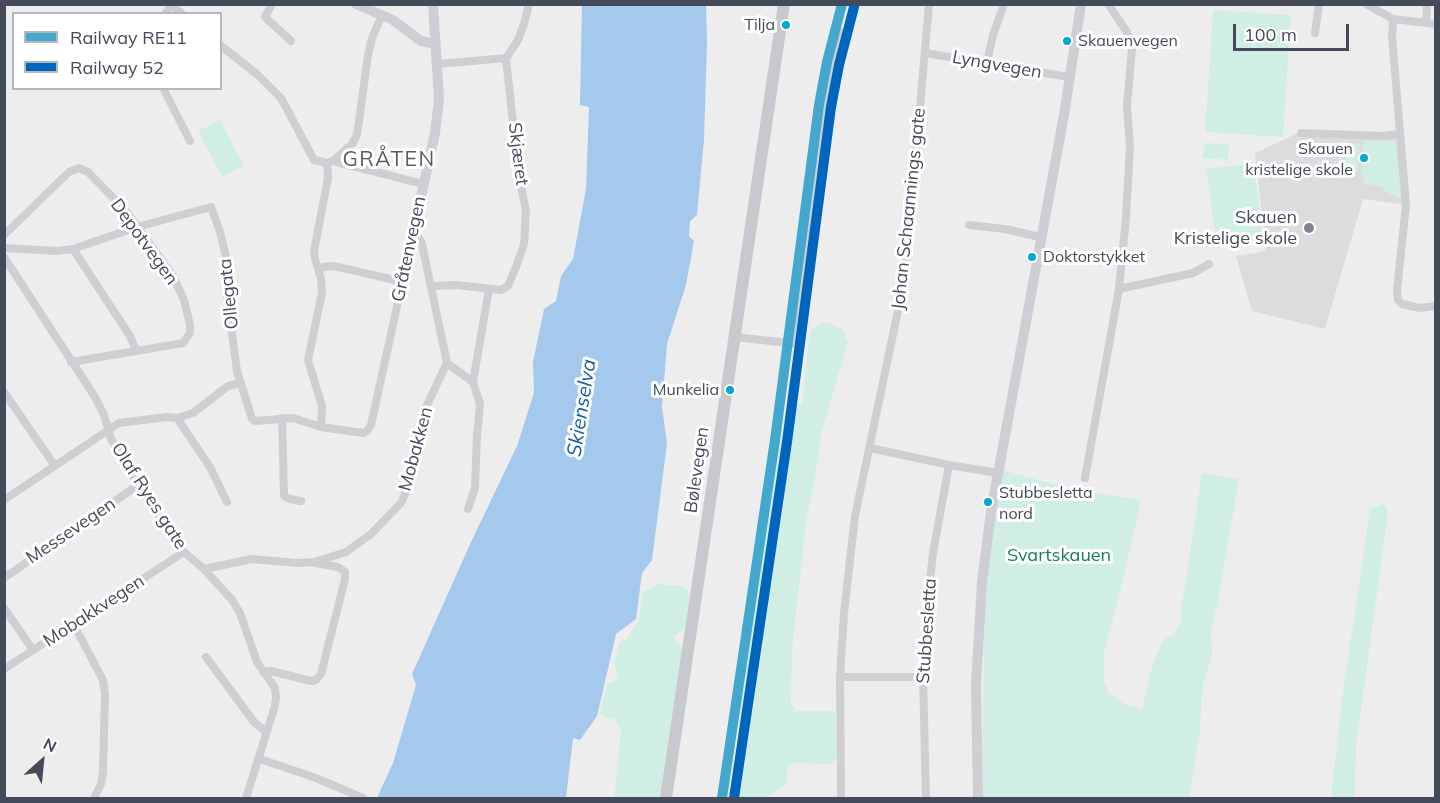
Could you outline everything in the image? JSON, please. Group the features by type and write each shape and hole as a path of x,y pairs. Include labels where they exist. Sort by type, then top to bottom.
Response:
{"main road":[{"name":"Bølevegen","path":"666,798 784,4"}],"street":[{"path":"272,4 265,17 291,41"},
{"path":"356,4 401,25 421,41 435,44"},
{"name":"Gråtenvegen","path":"321,427 355,434 367,431 371,425 438,113 438,64 433,4"},
{"path":"438,64 506,58 525,24 529,4"},
{"name":"Johan Schaannings gate","path":"841,798 840,677 844,613 855,516 905,277 929,4"},
{"path":"987,63 993,35 1004,4"},
{"path":"978,798 976,718 982,582 998,473 1062,126 1080,4"},
{"path":"1085,478 1119,289 1130,146 1128,89 1132,57 1131,42 1108,4"},
{"path":"1315,33 1319,4"},
{"path":"1366,4 1393,19 1436,24"},
{"path":"1426,23 1427,4"},
{"path":"302,501 290,500 284,496 282,418 293,418 321,427 322,406 308,360 322,293 314,251 330,162 352,144 357,135 368,55 372,38 382,15"},
{"path":"1393,19 1392,37 1406,205 1397,290 1398,300 1402,304 1420,308 1436,306"},
{"path":"735,338 797,344 810,215 840,32"},
{"path":"222,47 277,93 287,106 315,160 423,184"},
{"name":"Lyngvegen","path":"925,53 1069,77"},
{"name":"Skjæret","path":"489,290 501,290 508,286 524,244 527,226 518,170 506,58"},
{"path":"164,90 190,141"},
{"path":"1301,133 1383,136 1400,134"},
{"name":"Depotvegen","path":"4,235 69,172 79,168 88,172 127,212 173,276 184,300 190,333 183,343 71,362"},
{"name":"Ollegata","path":"137,227 211,207 226,257 230,318 240,383 252,419 282,418"},
{"path":"969,225 1005,229 1040,237"},
{"path":"4,248 56,251 73,249 137,227"},
{"path":"414,229 422,244 447,363 473,382 479,395 475,488 468,509"},
{"path":"73,249 130,336 135,350"},
{"name":"Olaf Ryes gate","path":"4,257 95,397 104,415 111,439 138,485 184,552 204,569 233,601 263,672 272,681 276,696 260,759 246,798"},
{"path":"1119,289 1193,273 1209,264"},
{"path":"319,270 324,267 334,267 403,282"},
{"path":"432,286 456,285 489,290 473,382"},
{"name":"Mobakken","path":"204,569 252,559 297,563 314,562 346,552 358,544 401,503 408,484 411,462 427,405 447,363"},
{"path":"4,500 119,423 166,417 177,418 194,413 228,386 240,383"},
{"path":"4,392 55,466"},
{"path":"177,418 210,467 227,502"},
{"path":"870,448 998,473"},
{"name":"Stubbesletta","path":"926,798 923,677 927,608 933,552 949,465"},
{"name":"Messevegen","path":"4,578 138,485"},
{"name":"Mobakkvegen","path":"4,669 184,552"},
{"name":"Mobakken","path":"263,672 271,671 314,681 320,677 345,572 338,567 314,562"},
{"path":"4,608 33,650"},
{"path":"74,625 103,680 105,695 103,772 94,798"},
{"path":"206,657 254,722 266,732"},
{"path":"840,677 923,677"},
{"path":"260,759 316,778 363,798"}],"shaded area":[{"name":"Skauen Kristelige skole","path":"1296,134 1396,139 1406,205 1363,199 1325,329 1252,311 1236,256 1266,251 1255,153"}],"green space":[{"path":"1213,10 1291,15 1283,137 1205,132"},
{"path":"220,120 244,166 222,177 198,131"},
{"path":"1364,140 1396,141 1401,198 1388,193 1380,186 1365,184 1361,170"},
{"path":"1341,142 1360,144 1357,172 1338,170"},
{"path":"1204,143 1229,144 1228,160 1203,158"},
{"path":"1253,163 1264,241 1217,248 1206,169"},
{"path":"822,323 829,323 842,329 848,342 821,434 807,516 792,649 791,703 796,711 835,713 836,759 831,764 794,763 788,768 785,786 764,798 734,798 741,652 775,441 789,406 802,403 810,330"},
{"name":"Svartskauen","path":"1002,470 1079,491 1141,500 1104,652 1104,681 1109,693 1124,704 1142,709 1153,664 1162,641 1174,634 1182,621 1182,605 1202,473 1239,479 1211,631 1212,656 1202,688 1200,731 1189,798 982,798 985,583"},
{"path":"1384,503 1388,512 1356,747 1355,798 1331,798 1343,693 1370,509"},
{"path":"659,584 679,586 688,590 690,599 686,627 673,637 677,644 684,648 662,798 614,798 621,730 615,719 602,716 600,713 607,684 617,680 618,673 614,665 619,643 628,638 639,619 642,593"}],"water":[{"name":"Skienselva","path":"582,5 706,5 704,140 697,215 690,221 689,236 694,241 686,285 667,344 662,407 667,443 652,560 642,573 636,619 616,634 597,716 580,740 573,738 566,798 377,798 393,763 416,685 412,674 517,446 534,393 533,362 544,309 556,301 561,276 573,259 586,189 589,107 580,105"}],"rail line":[{"name":"RE11","path":"722,798 775,440 819,105 842,4"},
{"name":"52","path":"734,798 787,442 831,107 854,7"}],"place":[{"name":"Tilja","path":"786,25"},
{"name":"Skauenvegen","path":"1067,41"},
{"name":"Skauen kristelige skole","path":"1364,158"},
{"name":"Skauen Kristelige skole","path":"1309,228"},
{"name":"Doktorstykket","path":"1032,257"},
{"name":"Munkelia","path":"730,390"},
{"name":"Stubbesletta nord","path":"988,502"}],"district":[{"name":"GRÅTEN","path":"389,160"}]}
